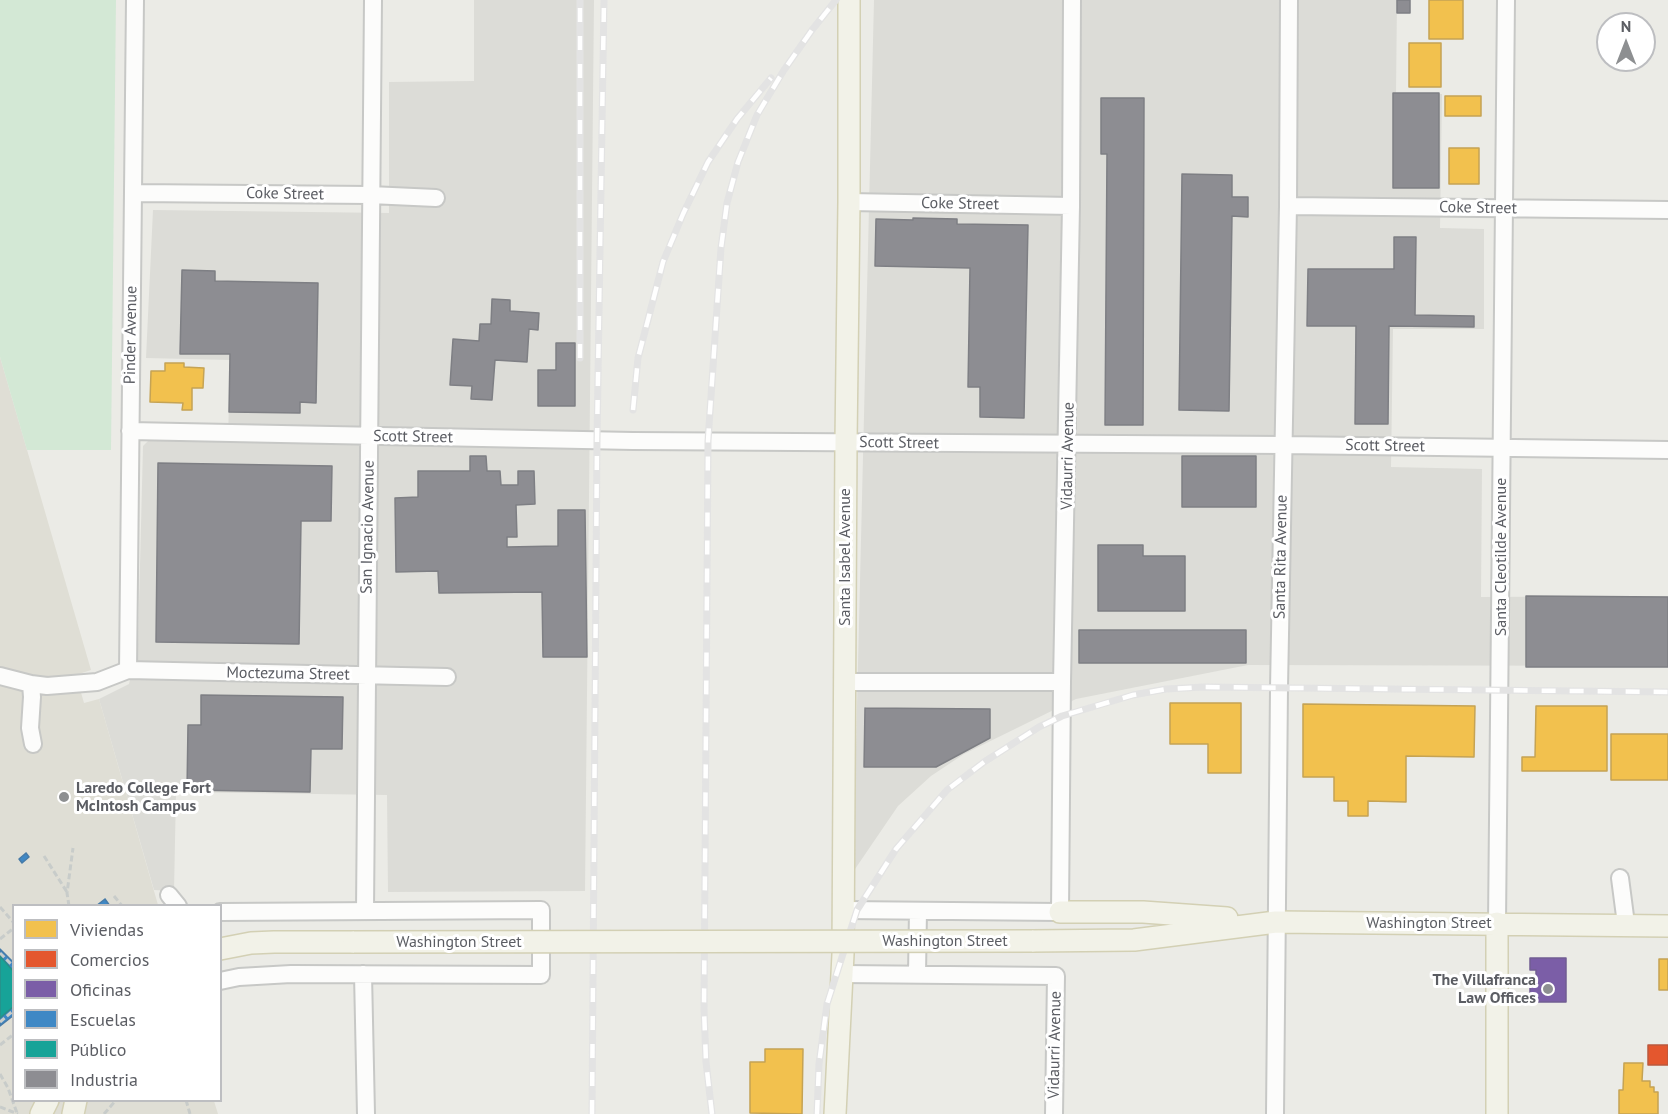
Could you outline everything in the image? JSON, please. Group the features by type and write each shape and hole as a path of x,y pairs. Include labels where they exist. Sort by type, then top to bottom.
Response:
{"main road":[{"name":"Santa Isabel Avenue","path":"835,1114 843,910 849,0"},
{"path":"1060,912 1143,912 1276,922"},
{"name":"Washington Street","path":"222,949 251,943 274,942 1134,940 1276,922 1668,926"},
{"name":"Santa Cleotilde Avenue","path":"1497,923 1497,1114"}],"street":[{"name":"Pinder Avenue","path":"128,670 135,0"},
{"name":"San Ignacio Avenue","path":"365,910 373,0"},
{"name":"Vidaurri Avenue","path":"1060,912 1062,682 1068,445 1072,0"},
{"name":"Santa Rita Avenue","path":"1275,1114 1289,0"},
{"name":"Santa Cleotilde Avenue","path":"1497,923 1506,0"},
{"name":"Coke Street","path":"134,193 370,195 436,198"},
{"name":"Coke Street","path":"849,202 1071,206"},
{"name":"Coke Street","path":"1288,206 1668,210"},
{"name":"Scott Street","path":"130,431 1068,445 1668,450"},
{"name":"Moctezuma Street","path":"128,670 447,677"},
{"path":"0,676 47,686 97,682 128,670"},
{"path":"845,682 1062,682"},
{"path":"31,684 30,728 33,744"},
{"path":"1620,878 1626,924"},
{"path":"222,912 541,910 541,975 291,974 239,977 222,981"},
{"name":"Washington Street","path":"843,910 1060,912"},
{"path":"917,974 918,911"},
{"path":"363,974 366,1114"},
{"name":"Washington Street","path":"842,974 1056,976"},
{"name":"Vidaurri Avenue","path":"1054,1114 1056,976"}],"path":[{"path":"69,904 67,892 73,848"},
{"path":"44,856 67,892"},
{"path":"114,896 120,904"},
{"path":"0,907 12,921"},
{"path":"0,952 12,965"},
{"path":"0,1022 12,1012"},
{"path":"0,1045 12,1036"},
{"path":"0,1074 12,1099"},
{"path":"104,1114 115,1102"},
{"path":"0,1107 17,1113"}],"shaded area":[{"path":"474,0 594,0 585,891 388,892 387,795 176,792 174,891 154,890 99,699 129,684 138,645 143,446 148,441 228,441 230,360 146,358 153,210 389,213 389,82 474,81"},
{"path":"874,0 1397,0 1396,93 1442,94 1440,228 1484,229 1484,329 1393,329 1391,467 1482,469 1481,597 1668,596 1668,666 1248,665 1076,699 964,754 931,776 898,806 853,872"},
{"name":"Laredo College Fort McIntosh Campus","path":"0,357 91,670 76,675 84,703 99,699 158,904 12,904 12,1102 214,1102 218,1114 0,1114"}],"green space":[{"path":"0,0 116,0 111,450 27,450 0,357"}],"building: Viviendas":[{"path":"1429,0 1463,0 1463,39 1429,39"},
{"path":"1409,43 1441,43 1441,87 1409,87"},
{"path":"1445,96 1481,96 1481,116 1445,116"},
{"path":"1449,148 1479,148 1479,184 1449,184"},
{"path":"165,363 184,363 184,367 204,368 203,388 192,388 192,410 182,410 183,403 150,402 151,371 165,371"},
{"path":"1170,703 1241,703 1241,773 1208,773 1208,744 1170,744"},
{"path":"1303,704 1475,706 1474,757 1406,756 1406,802 1368,801 1368,816 1348,816 1348,801 1334,801 1334,777 1303,777"},
{"path":"1536,706 1607,706 1607,771 1522,771 1522,757 1535,757"},
{"path":"1611,734 1668,734 1668,780 1611,780"},
{"path":"1659,959 1668,959 1668,990 1659,990"},
{"path":"765,1049 803,1049 802,1114 750,1113 750,1062 765,1062"},
{"path":"1624,1063 1643,1063 1642,1081 1650,1081 1650,1087 1654,1087 1654,1092 1658,1092 1658,1114 1619,1114 1619,1090 1623,1090"}],"building: Comercios":[{"path":"1648,1045 1668,1045 1668,1065 1648,1065"}],"building: Oficinas":[{"name":"The Villafranca Law Offices","path":"1530,958 1566,958 1566,1002 1530,1002 1530,976 1536,976 1536,970 1530,970"}],"building: Escuelas":[{"path":"26,853 29,857 22,863 19,859"},
{"path":"105,899 109,904 99,904"},
{"path":"0,949 12,961 12,971 0,956"},
{"path":"12,1008 12,1017 0,1026 0,1018"}],"building: Público":[{"path":"0,956 12,970 12,1008 0,1018"}],"building: Industria":[{"path":"1397,0 1410,0 1410,13 1397,13"},
{"path":"1393,93 1439,93 1439,188 1393,188"},
{"path":"1101,98 1144,98 1143,425 1105,425 1107,154 1101,154"},
{"path":"1182,174 1232,175 1232,197 1248,197 1248,217 1232,216 1229,411 1179,410"},
{"path":"913,218 957,219 957,224 1028,225 1024,418 980,417 980,387 968,387 970,268 875,266 876,219 913,220"},
{"path":"1394,237 1416,237 1415,315 1474,316 1474,327 1389,326 1388,424 1355,424 1356,326 1307,326 1308,269 1394,269"},
{"path":"182,270 215,271 215,281 318,283 316,403 300,402 300,413 229,412 230,354 180,354"},
{"path":"492,299 510,300 510,311 539,313 538,330 529,329 527,362 495,360 492,400 471,399 472,386 450,385 453,339 479,341 480,324 491,324"},
{"path":"556,343 575,343 575,406 538,406 538,370 556,370"},
{"path":"470,456 486,456 487,471 500,471 501,485 518,485 518,471 534,471 535,504 516,505 517,537 507,537 507,547 558,546 558,510 585,510 587,657 543,657 542,592 439,593 438,571 396,572 395,498 418,497 418,471 470,471"},
{"path":"1182,456 1256,456 1256,507 1182,507"},
{"path":"158,463 332,466 331,521 301,521 299,644 156,642"},
{"path":"1098,545 1143,545 1143,556 1185,556 1185,611 1098,611"},
{"path":"1526,596 1668,597 1668,667 1526,667"},
{"path":"1079,630 1246,630 1246,663 1079,663"},
{"path":"201,695 343,697 342,749 311,749 310,792 187,790 188,725 201,725"},
{"path":"865,708 990,709 990,738 936,767 864,767"}],"railway":[{"path":"580,0 580,358"},
{"path":"592,1114 597,440 604,0"},
{"path":"712,1114 706,1062 704,1009 708,441 721,248 727,203 738,162 757,115 784,70 836,0"},
{"path":"633,410 638,358 663,262 708,162 737,119 771,78"},
{"path":"817,1114 819,1064 827,1004 857,910 896,849 947,790 984,762 1039,727 1062,716 1133,695 1166,689 1204,687 1668,692"}],"place":[{"name":"Laredo College Fort McIntosh Campus","path":"64,797"},
{"name":"The Villafranca Law Offices","path":"1548,989"}]}
